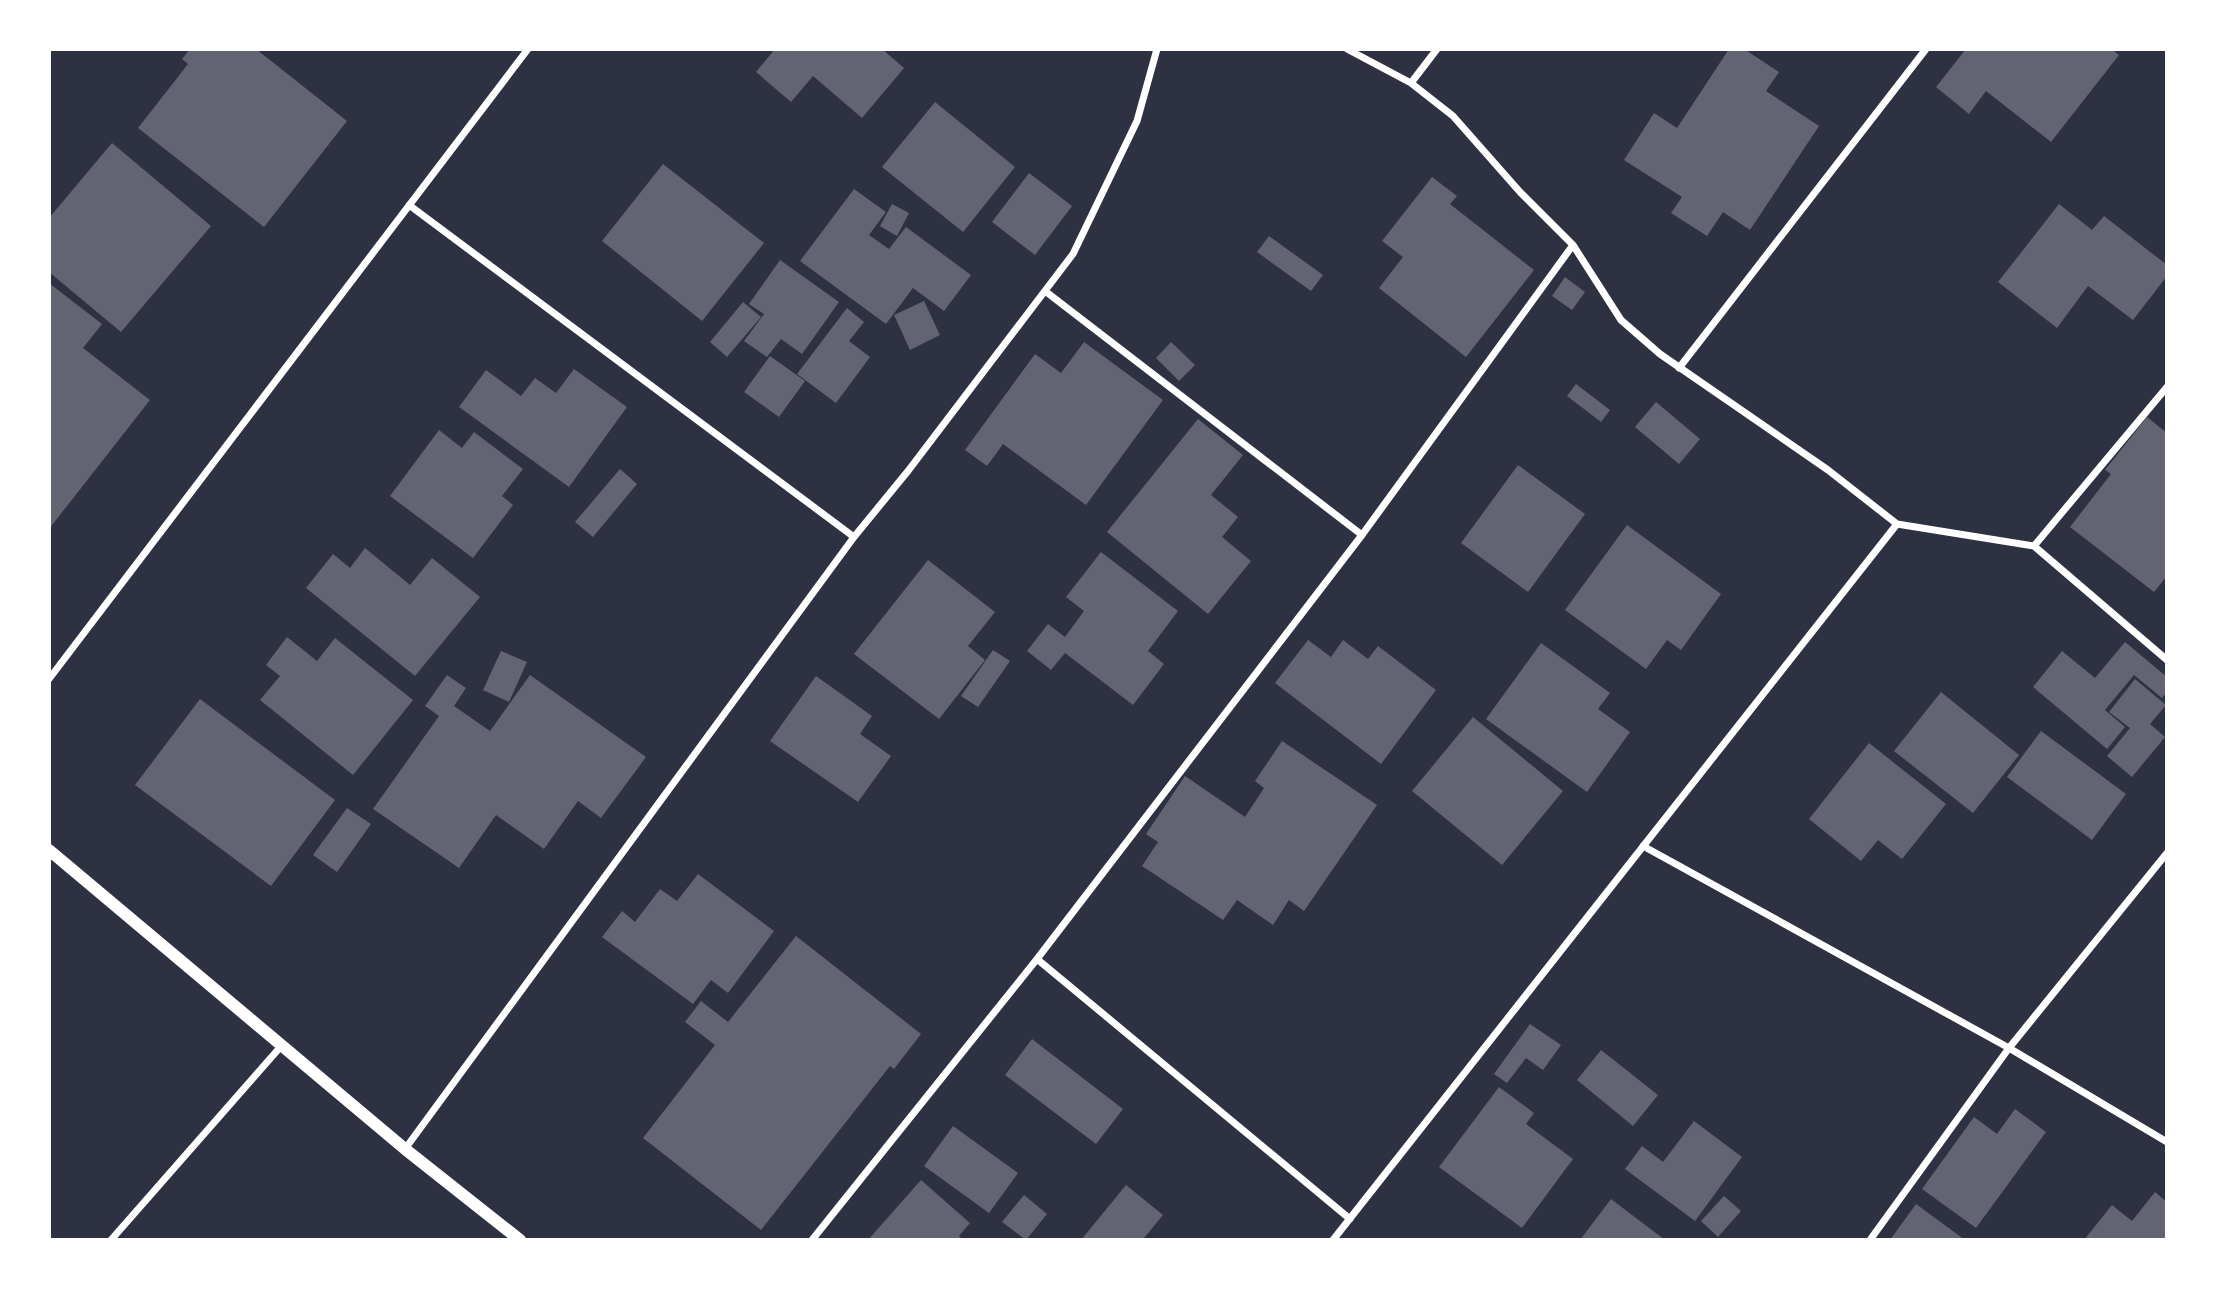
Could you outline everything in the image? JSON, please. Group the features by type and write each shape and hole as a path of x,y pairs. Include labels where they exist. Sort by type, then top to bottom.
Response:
{"street":[{"path":"49,679 528,49"},
{"path":"405,1149 854,537 908,471 1073,254 1137,121 1157,49"},
{"path":"1348,49 1411,83 1453,116 1520,192 1573,245 1621,320 1679,368 1828,470 1897,524 2034,546 2167,660"},
{"path":"1411,83 1437,49"},
{"path":"1679,368 1926,49"},
{"path":"410,205 854,537"},
{"path":"812,1240 1037,959 1363,535 1573,245"},
{"path":"1045,291 1363,535"},
{"path":"2034,546 2167,387"},
{"path":"1334,1240 1897,524"},
{"path":"1643,846 2009,1048 2167,1142"},
{"path":"49,849 405,1149 520,1240"},
{"path":"1870,1240 2009,1048 2167,853"},
{"path":"1037,959 1350,1219"},
{"path":"111,1240 283,1044"}],"building":[{"path":"190,49 256,49 347,121 264,227 138,128 188,64 182,59"},
{"path":"775,49 882,49 904,68 862,118 813,76 791,102 756,72"},
{"path":"1729,49 1744,49 1779,72 1766,91 1819,126 1750,230 1723,212 1707,236 1671,213 1682,197 1624,160 1654,113 1677,128"},
{"path":"1966,49 2111,49 2119,55 2051,142 1986,91 1969,114 1936,87"},
{"path":"935,102 1015,167 963,232 882,167"},
{"path":"112,143 211,226 121,332 49,272 49,218"},
{"path":"663,164 764,243 702,321 602,241"},
{"path":"1029,173 1072,206 1035,255 992,222"},
{"path":"1432,177 1457,196 1450,204 1534,270 1466,357 1379,288 1403,257 1382,241"},
{"path":"854,189 886,212 869,235 889,249 906,227 971,275 944,311 913,288 886,324 800,261"},
{"path":"892,204 909,213 897,236 880,226"},
{"path":"2059,204 2092,230 2104,216 2167,265 2167,276 2133,320 2088,286 2057,328 1998,282"},
{"path":"1269,236 1323,275 1311,291 1257,252"},
{"path":"780,260 839,302 802,354 781,339 767,357 744,341 764,314 749,304"},
{"path":"1565,277 1585,292 1572,310 1552,296"},
{"path":"49,283 102,324 83,348 150,400 49,529"},
{"path":"924,301 940,335 910,350 894,315"},
{"path":"743,302 761,317 727,357 710,342"},
{"path":"847,308 864,322 849,341 870,357 836,403 797,374"},
{"path":"1084,342 1163,400 1086,505 1003,444 987,466 965,450 1035,354 1061,373"},
{"path":"1171,342 1195,365 1179,381 1156,358"},
{"path":"770,356 805,381 779,417 744,392"},
{"path":"574,369 627,407 569,487 459,407 486,370 521,396 535,378 556,393"},
{"path":"1576,384 1610,410 1601,422 1567,396"},
{"path":"1656,402 1700,439 1679,464 1635,427"},
{"path":"2147,417 2167,433 2167,576 2154,592 2070,527 2111,474 2105,470"},
{"path":"1198,419 1243,455 1211,495 1238,517 1222,537 1251,561 1208,614 1107,532"},
{"path":"439,430 462,448 474,432 523,469 502,496 513,505 473,558 390,496"},
{"path":"1518,465 1585,514 1528,592 1461,543"},
{"path":"620,469 637,484 593,537 575,522"},
{"path":"1627,525 1721,594 1681,650 1667,640 1646,669 1565,610"},
{"path":"365,548 410,585 432,558 480,597 415,676 306,588 333,554 350,568"},
{"path":"1101,552 1178,611 1148,651 1164,664 1133,705 1065,653 1051,670 1027,651 1048,624 1065,637 1084,611 1066,597"},
{"path":"928,560 995,612 968,646 985,660 939,719 854,654"},
{"path":"287,637 317,661 335,638 413,700 353,775 260,700 280,676 266,665"},
{"path":"1308,640 1331,657 1343,640 1368,659 1378,646 1436,690 1381,764 1275,683"},
{"path":"2125,642 2167,677 2167,692 2162,698 2134,675 2105,710 2125,727 2107,749 2033,687 2062,651 2095,678"},
{"path":"1541,643 1610,693 1598,709 1630,732 1587,792 1486,719"},
{"path":"993,650 1010,661 978,707 961,696"},
{"path":"501,651 527,662 509,702 483,690"},
{"path":"447,675 466,688 454,706 490,731 530,675 646,757 601,818 578,801 544,849 496,815 459,868 373,809 439,716 425,706"},
{"path":"816,676 872,716 860,734 891,756 858,802 770,741"},
{"path":"2135,679 2166,705 2150,724 2165,737 2132,777 2107,756 2130,728 2109,712"},
{"path":"1941,692 2019,755 1973,813 1894,751"},
{"path":"200,699 335,800 271,886 135,785"},
{"path":"1473,717 1563,791 1502,865 1412,791"},
{"path":"2041,731 2126,794 2092,840 2007,777"},
{"path":"1282,741 1377,805 1304,911 1289,900 1273,925 1237,900 1223,920 1142,866 1158,842 1146,834 1185,776 1245,817 1264,788 1255,781"},
{"path":"1869,743 1946,804 1902,859 1878,840 1861,861 1809,819"},
{"path":"347,808 371,824 337,872 313,855"},
{"path":"698,874 774,931 728,993 711,980 693,1004 602,937 622,911 635,922 660,889 677,901"},
{"path":"796,936 921,1034 894,1069 890,1066 761,1230 643,1138 715,1045 685,1022 701,1001 728,1022"},
{"path":"1530,1024 1561,1045 1543,1070 1526,1058 1507,1083 1494,1074"},
{"path":"1032,1039 1123,1109 1096,1144 1005,1075"},
{"path":"1601,1050 1658,1095 1633,1126 1577,1080"},
{"path":"1499,1087 1534,1113 1526,1124 1573,1159 1522,1228 1439,1167"},
{"path":"2015,1109 2046,1132 1976,1228 1922,1189 1974,1117 1997,1134"},
{"path":"1694,1121 1742,1157 1695,1221 1625,1169 1642,1146 1663,1162"},
{"path":"953,1126 1018,1173 989,1213 924,1166"},
{"path":"921,1180 970,1223 959,1236 963,1240 868,1240"},
{"path":"1126,1185 1163,1215 1144,1238 1147,1240 1081,1240"},
{"path":"2155,1192 2167,1202 2167,1240 2084,1240 2112,1205 2132,1221"},
{"path":"1024,1195 1047,1214 1026,1240 1002,1222"},
{"path":"1724,1196 1741,1211 1718,1237 1701,1221"},
{"path":"1611,1199 1665,1240 1580,1240"},
{"path":"1916,1204 1965,1240 1890,1240"}]}
